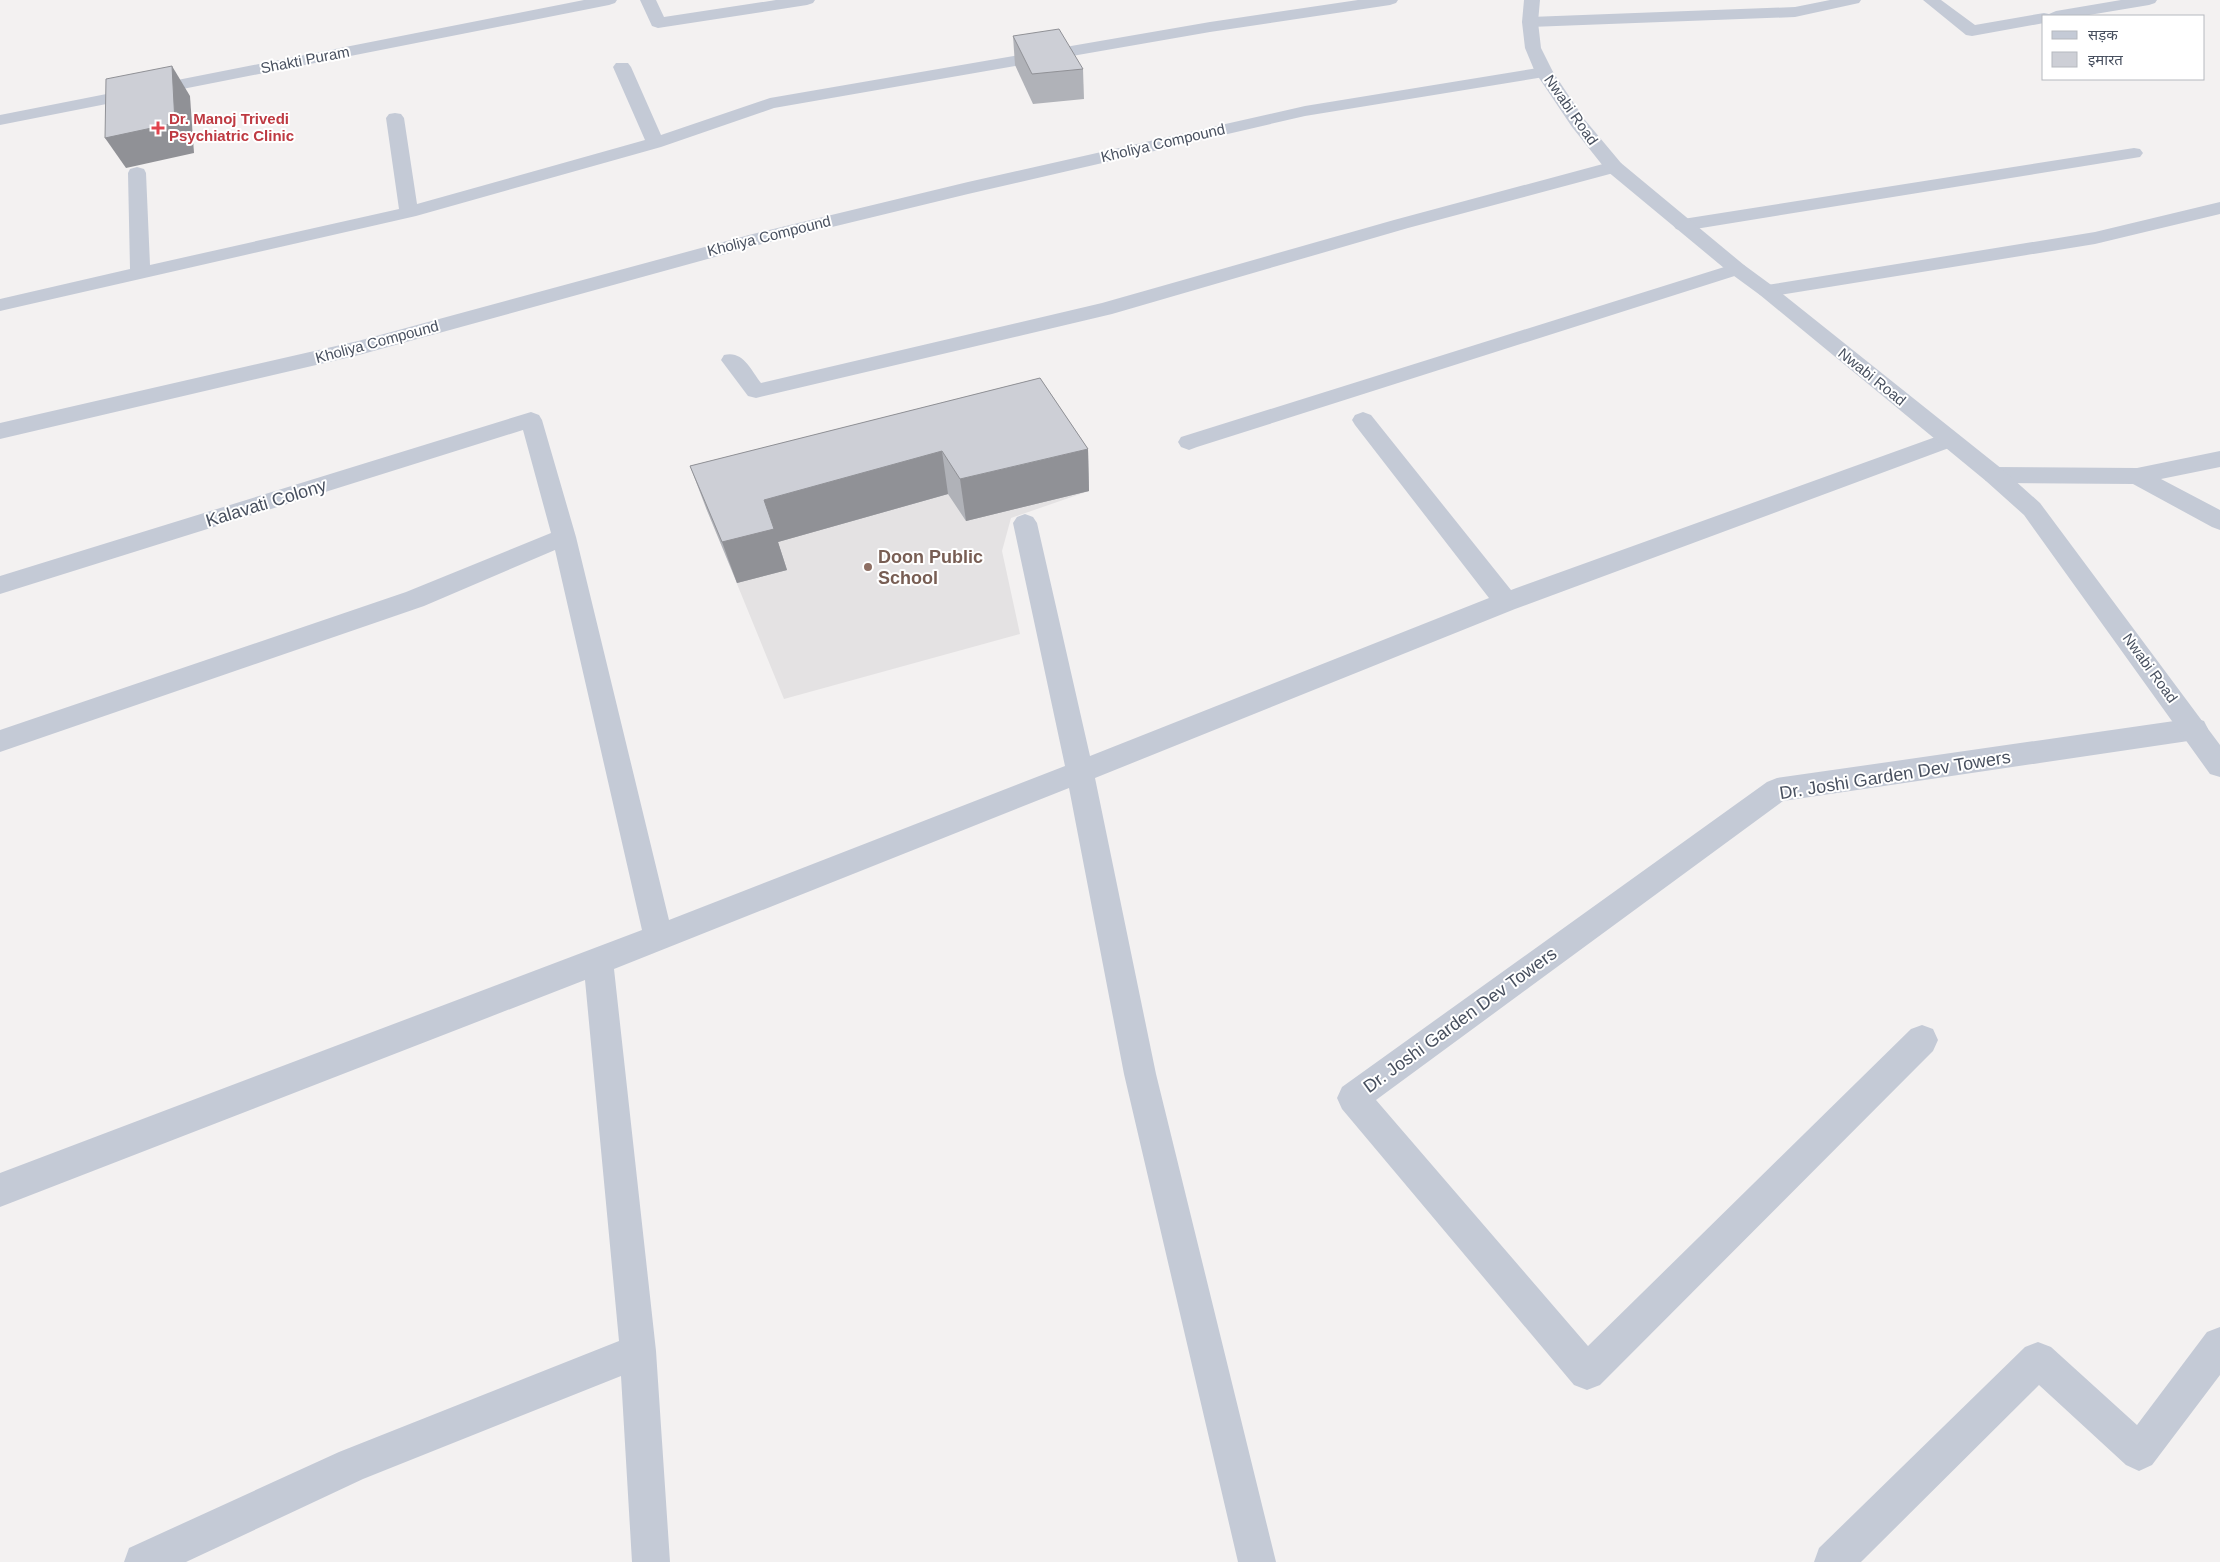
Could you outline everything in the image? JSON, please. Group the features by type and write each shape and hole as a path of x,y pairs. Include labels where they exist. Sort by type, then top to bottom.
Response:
{"street":[{"name":"Shakti Puram","path":"0,120 609,0"},
{"path":"648,0 658,23 808,0"},
{"path":"0,305 409,212 655,143 770,104 1210,27 1390,0"},
{"name":"Nwabi Road","path":"1532,0 1530,22 1533,48 1544,72 1578,123 1614,168 1994,475 2032,509 2195,729 2220,766"},
{"path":"1530,22 1795,12 1853,0"},
{"path":"1931,0 1972,31 2042,18"},
{"path":"2060,15 2111,3 2149,0"},
{"path":"622,67 655,143"},
{"name":"Kholiya Compound","path":"0,431 359,348 756,238 977,186 1305,111 1544,72"},
{"path":"395,118 409,212"},
{"path":"1683,225 2134,153"},
{"path":"732,360 756,391 1105,309 1400,224 1614,168"},
{"path":"137,173 140,272"},
{"path":"1767,291 2095,238 2220,208"},
{"path":"1189,442 1737,269"},
{"name":"Kalavati Colony","path":"0,584 531,420 564,537"},
{"path":"1363,420 1506,602"},
{"path":"0,1190 598,961 1506,602 1949,440"},
{"path":"1994,475 2137,476 2220,459"},
{"path":"2137,476 2220,521"},
{"path":"1025,523 1080,772 1140,1074 1257,1562"},
{"path":"0,741 415,599 564,537 658,937"},
{"name":"Dr. Joshi Garden Dev Towers","path":"1922,1040 1588,1372 1353,1098 1777,790 2195,729"},
{"path":"598,961 638,1351 651,1562"},
{"path":"1833,1562 2038,1360 2140,1452 2220,1345"},
{"path":"143,1562 352,1465 638,1351"}],"shaded area":[{"name":"Doon Public School","path":"1043,421 1089,491 1011,518 1002,551 1020,634 784,699 706,508"}],"building":[{"path":"1059,29 1083,69 1032,74 1013,36"},
{"path":"172,66 175,123 105,138 106,79"},
{"path":"1040,378 1088,449 960,479 942,451 764,500 774,529 722,542 690,466"}],"place":[{"name":"Dr. Manoj Trivedi Psychiatric Clinic","path":"158,128"},
{"name":"Doon Public School","path":"868,567"}]}
